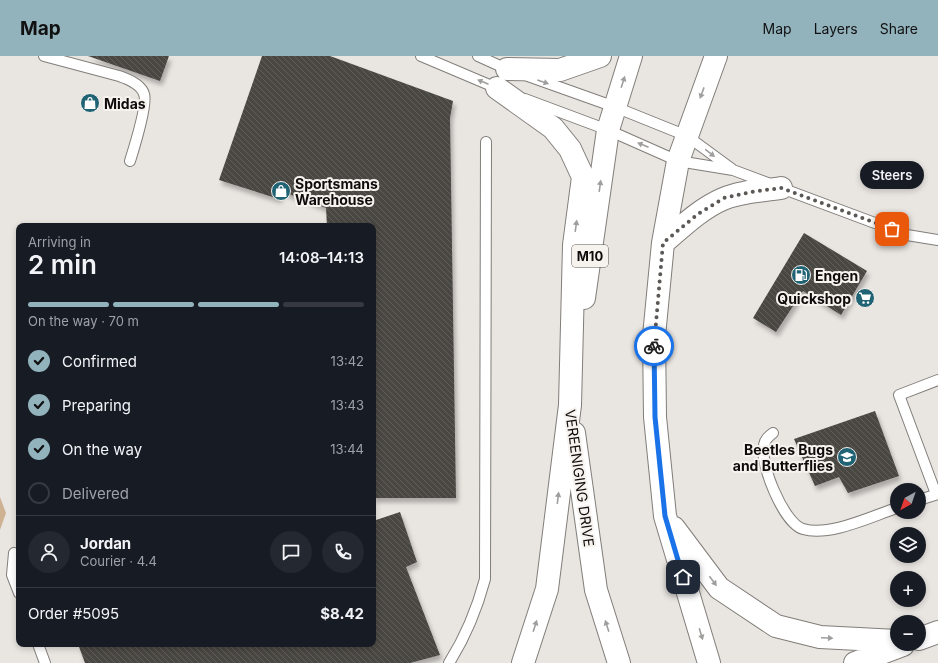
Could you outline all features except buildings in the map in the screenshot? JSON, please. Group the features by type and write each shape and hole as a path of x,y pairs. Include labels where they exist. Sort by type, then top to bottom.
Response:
{"main road":[{"path":"506,69 560,70 600,56"},
{"name":"VEREENIGING DRIVE","path":"619,663 596,590 570,405 608,130 632,56"},
{"path":"709,663 665,516 655,417 654,336 663,243 678,161 716,56"},
{"path":"497,88 553,128 570,149 583,177 574,245 570,405 547,589 523,663"},
{"path":"663,243 698,214 724,198 751,192 781,188"},
{"path":"665,516 719,588 776,626 820,638 890,641"},
{"path":"926,636 938,632"},
{"path":"855,663 890,650"}],"lane":[{"path":"44,56 119,76 129,80 139,87 144,94 145,104 130,161"},
{"path":"421,56 497,88 608,130 678,161 733,170 907,235 938,240"},
{"path":"478,56 506,69 615,107 687,136 733,170"},
{"path":"449,663 461,644 478,607 485,579 486,142"},
{"path":"926,498 937,494 899,395 938,380"},
{"path":"773,433 766,439 763,445 766,467 783,510 792,523 802,529 813,531 828,530 890,510"},
{"path":"14,553 12,575 16,585"},
{"path":"39,647 45,663"}],"shaded area":[{"path":"0,497 6,513 0,530"}],"way so far":[{"path":"654,346 663,243 698,214 724,198 751,192 781,188 892,229"}],"place":[{"name":"Midas","path":"90,103"},
{"name":"Sportsmans Warehouse","path":"281,191"},
{"name":"Steers","path":"892,229"},
{"name":"Engen","path":"801,275"},
{"name":"Quickshop","path":"865,298"},
{"name":"Beetles Bugs and Butterflies","path":"847,457"}],"route":[{"path":"654,346 655,417 665,516 683,577"}]}
